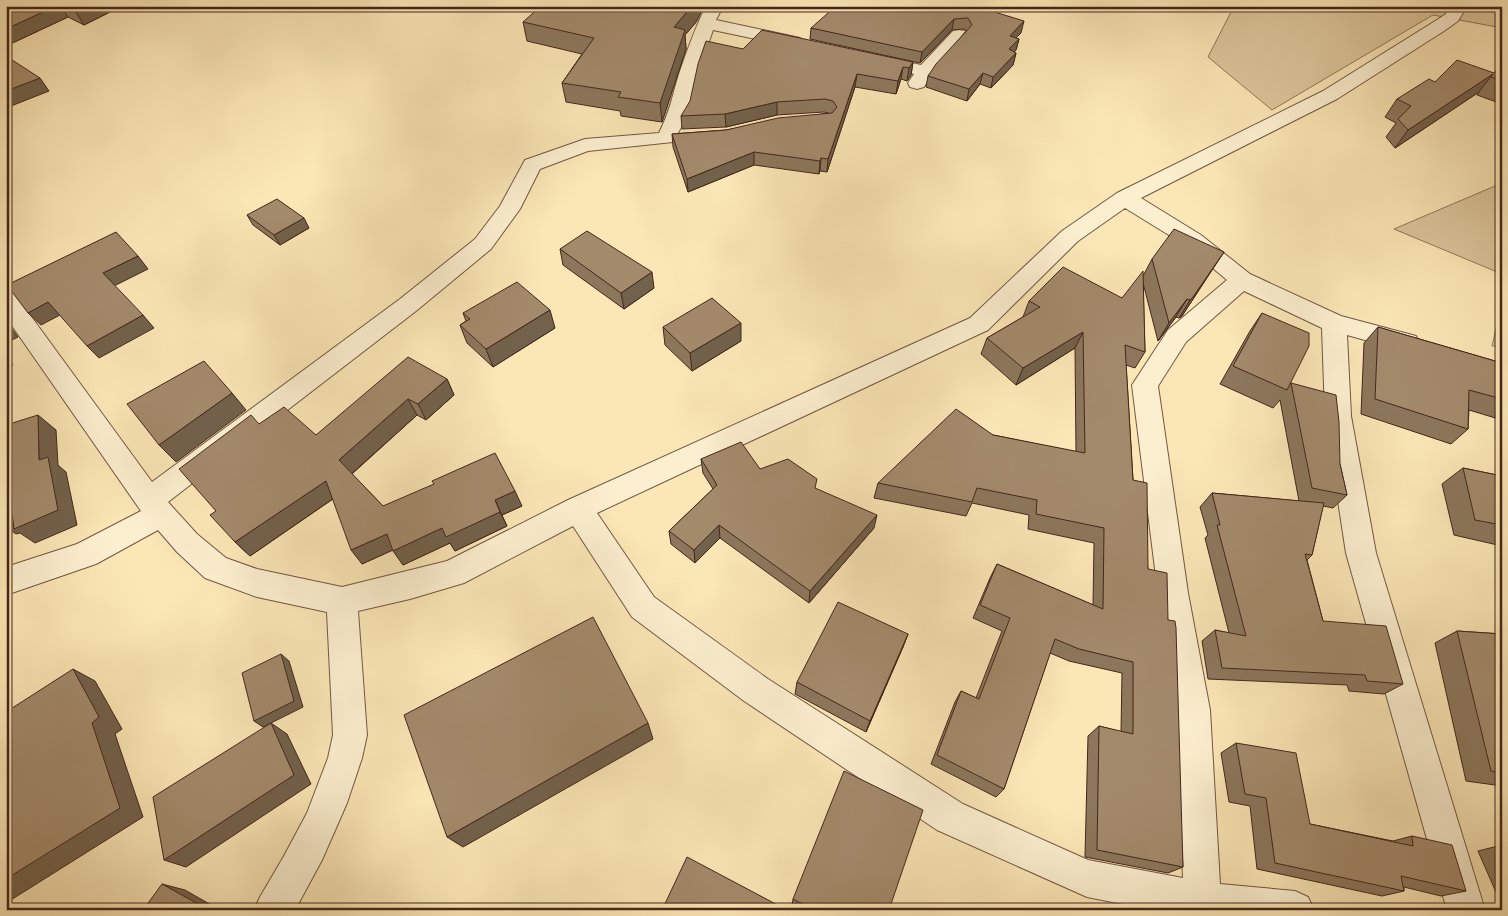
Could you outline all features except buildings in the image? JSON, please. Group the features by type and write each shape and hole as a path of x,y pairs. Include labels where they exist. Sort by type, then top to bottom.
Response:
{"street":[{"path":"6,299 154,508 187,543 216,568 257,583 342,601 410,586 453,573 578,509 979,324 1070,236 1124,198 1330,95 1438,27 1452,17 1460,6"},
{"path":"666,138 678,113 688,76 710,15 811,46"},
{"path":"858,56 921,77 959,35"},
{"path":"6,581 85,555 154,508 483,244 509,209 532,165 585,145 692,137"},
{"path":"1124,198 1193,240 1242,280 1334,323 1432,351"},
{"path":"1203,905 1193,710 1173,593 1145,385 1176,336 1242,280"},
{"path":"1334,323 1338,416 1361,553 1466,910"},
{"path":"578,509 643,607 756,690 950,818 1087,878 1203,905 1295,910"},
{"path":"273,910 292,880 337,788 346,756 350,735 342,601"}],"shaded area":[{"path":"1234,6 1502,6 1502,28 1433,15 1272,110 1208,57"},
{"path":"1502,183 1502,274 1394,229"},
{"path":"1502,304 1502,346 1492,346"}]}
